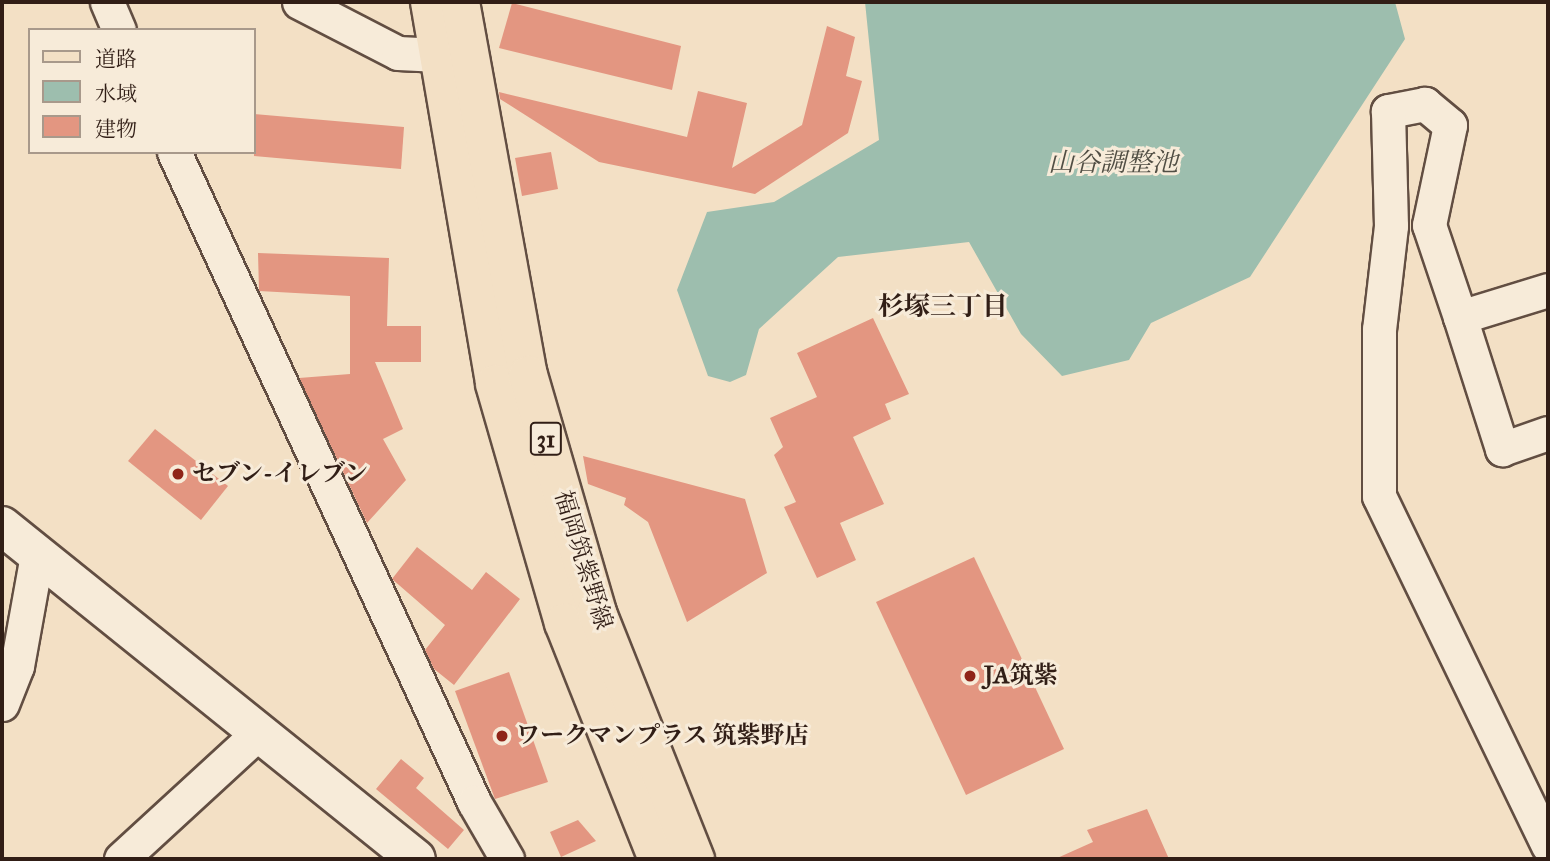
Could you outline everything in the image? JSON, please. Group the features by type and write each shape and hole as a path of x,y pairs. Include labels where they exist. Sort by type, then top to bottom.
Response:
{"main road":[{"name":"福岡筑紫野線","path":"430,2 495,384 564,623 658,859"},
{"name":"福岡筑紫野線","path":"460,2 528,375 597,613 695,859"}],"street":[{"path":"107,2 118,28"},
{"path":"299,2 398,53 439,54"},
{"path":"1548,433 1502,449 1429,225 1450,125 1425,104 1388,111 1391,226 1379,329 1379,496 1548,845"},
{"path":"175,154 474,802 507,859"},
{"path":"1460,317 1548,290"},
{"path":"2,526 257,734 416,859"},
{"path":"2,704 16,666 37,555"},
{"path":"121,859 257,734"}],"water":[{"name":"山谷調整池","path":"865,2 1395,2 1405,39 1250,277 1151,323 1129,360 1062,376 1021,334 969,242 838,257 759,329 746,375 730,382 708,376 677,290 707,212 774,202 879,140"}],"building":[{"path":"512,3 681,46 672,90 499,48"},
{"path":"827,26 855,37 846,76 862,81 848,133 755,194 599,162 500,99 499,92 687,137 698,91 747,103 732,168 802,125"},
{"path":"256,114 404,127 401,169 254,156"},
{"path":"551,152 558,189 522,196 515,158"},
{"path":"258,253 389,258 387,326 421,326 421,362 375,362 403,429 383,439 406,480 367,523 299,378 350,374 350,296 259,291"},
{"path":"873,318 909,394 885,404 891,419 853,437 884,504 840,523 856,560 817,578 784,507 796,502 774,455 783,447 770,418 817,397 797,353"},
{"name":"セブン-イレブン","path":"155,429 228,486 201,520 128,461"},
{"path":"583,456 745,499 767,573 687,622 648,522 624,505 626,498 588,484"},
{"path":"417,547 472,590 486,572 520,599 454,685 434,669 425,650 445,625 392,579"},
{"name":"JA筑紫","path":"974,557 1064,749 966,795 876,602"},
{"name":"ワークマンプラス 筑紫野店","path":"509,672 548,782 495,799 455,691"},
{"path":"401,759 424,778 416,788 464,830 448,849 376,789"},
{"path":"1147,809 1169,859 1055,859 1093,842 1087,830"},
{"path":"578,820 596,841 561,857 550,832"}],"place":[{"name":"セブン-イレブン","path":"178,474"},
{"name":"JA筑紫","path":"970,676"},
{"name":"ワークマンプラス 筑紫野店","path":"502,736"}],"district":[{"name":"杉塚三丁目","path":"943,307"}]}
